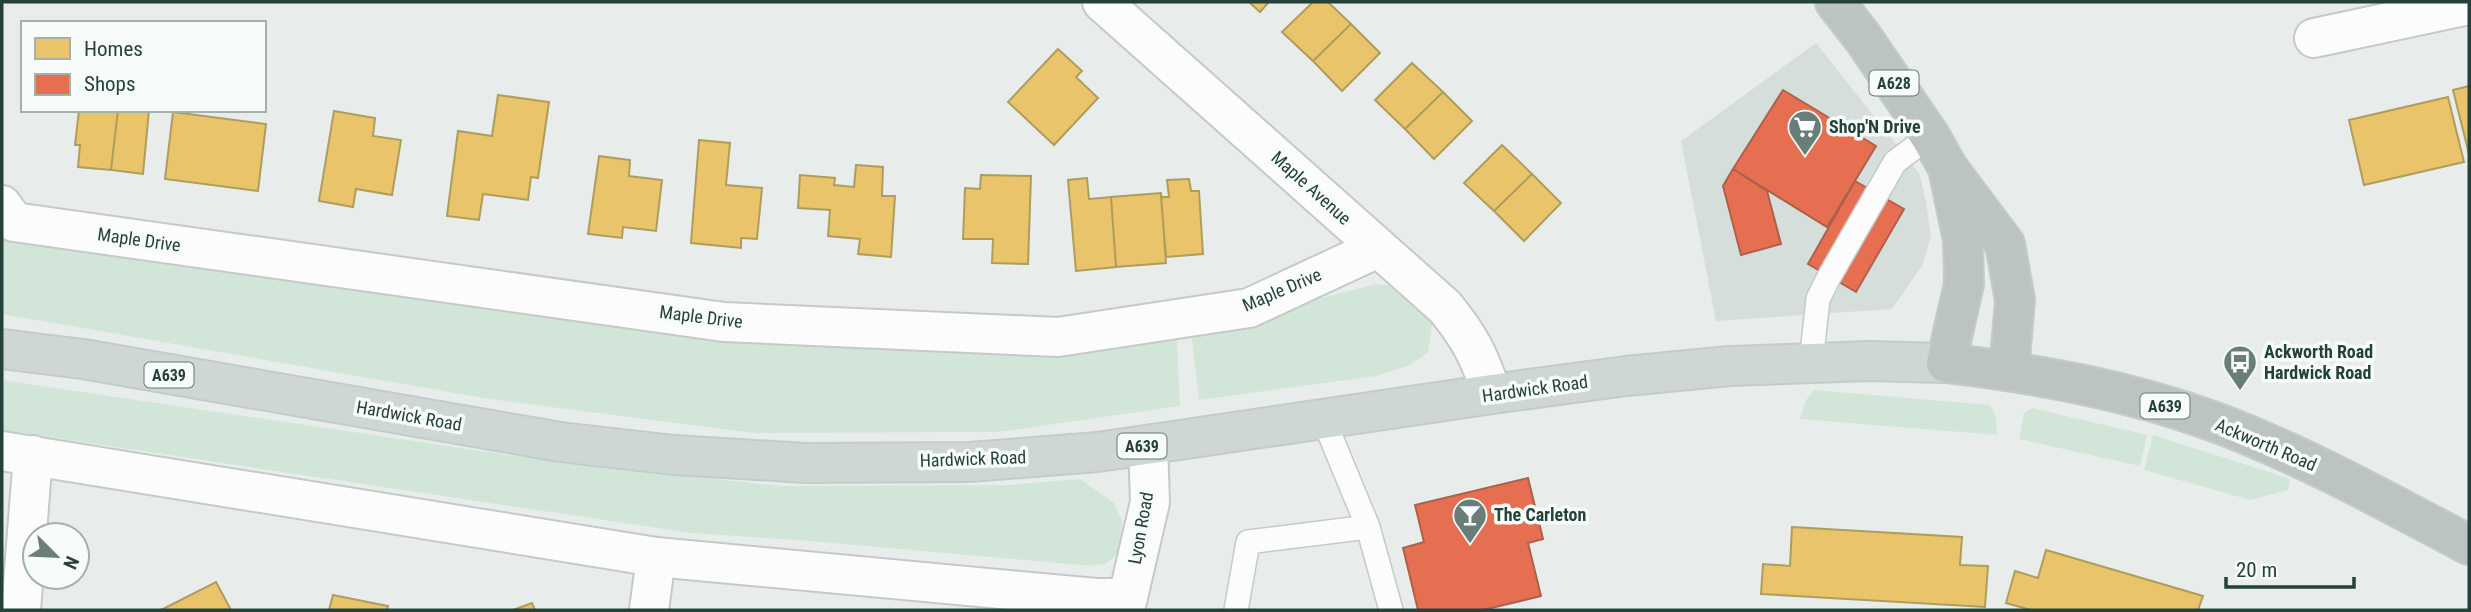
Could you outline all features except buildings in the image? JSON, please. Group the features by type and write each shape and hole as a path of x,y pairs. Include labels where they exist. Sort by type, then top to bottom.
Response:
{"highway":[{"name":"A628","path":"1835,2 1863,38 1939,152"},
{"path":"1939,152 1963,240 1964,284 1946,363"},
{"path":"1939,152 2005,244 2015,300 2009,371"},
{"name":"Ackworth Road","path":"1946,363 2071,381 2215,422 2278,448 2469,545"}],"main road":[{"name":"Hardwick Road","path":"2,349 83,359 560,442 674,455 806,463 970,462 1098,452 1492,394 1652,373 1730,366 1868,360 1946,363"}],"street":[{"name":"Maple Avenue","path":"1102,2 1445,307 1465,331 1478,353 1492,394"},
{"path":"2314,38 2469,5"},
{"name":"Maple Drive","path":"8,214 724,322 1058,337 1249,308 1378,248"},
{"name":"Lyon Road","path":"1126,604 1150,502 1148,445"},
{"path":"21,610 17,453 656,557 1082,597 1126,604"},
{"path":"649,610 656,557"}],"lane":[{"path":"1811,362 1818,299 1895,162 1939,152"},
{"path":"1323,418 1368,527 1391,610"},
{"path":"1236,610 1248,542 1368,527"}],"shaded area":[{"path":"1816,43 1919,173 1931,236 1922,266 1892,309 1716,321 1681,141"}],"green space":[{"path":"2,229 977,347 1177,340 1180,406 998,432 754,433 489,399 2,314"},
{"path":"1376,284 1403,287 1422,305 1432,325 1428,353 1408,366 1376,376 1199,400 1191,331"},
{"path":"2,380 555,462 780,486 1008,485 1080,479 1114,503 1122,521 1121,542 1117,555 1105,564 1092,566 691,533 2,430"},
{"path":"1814,390 1990,405 1996,417 1997,435 1800,419 1806,400"},
{"path":"2032,408 2147,435 2140,466 2019,439 2024,413"},
{"path":"2153,435 2290,479 2288,490 2250,500 2144,470"}],"place":[{"name":"Shop'N Drive","path":"1805,157"},
{"name":"Ackworth Road Hardwick Road","path":"2240,392"},
{"name":"The Carleton","path":"1470,545"}]}
